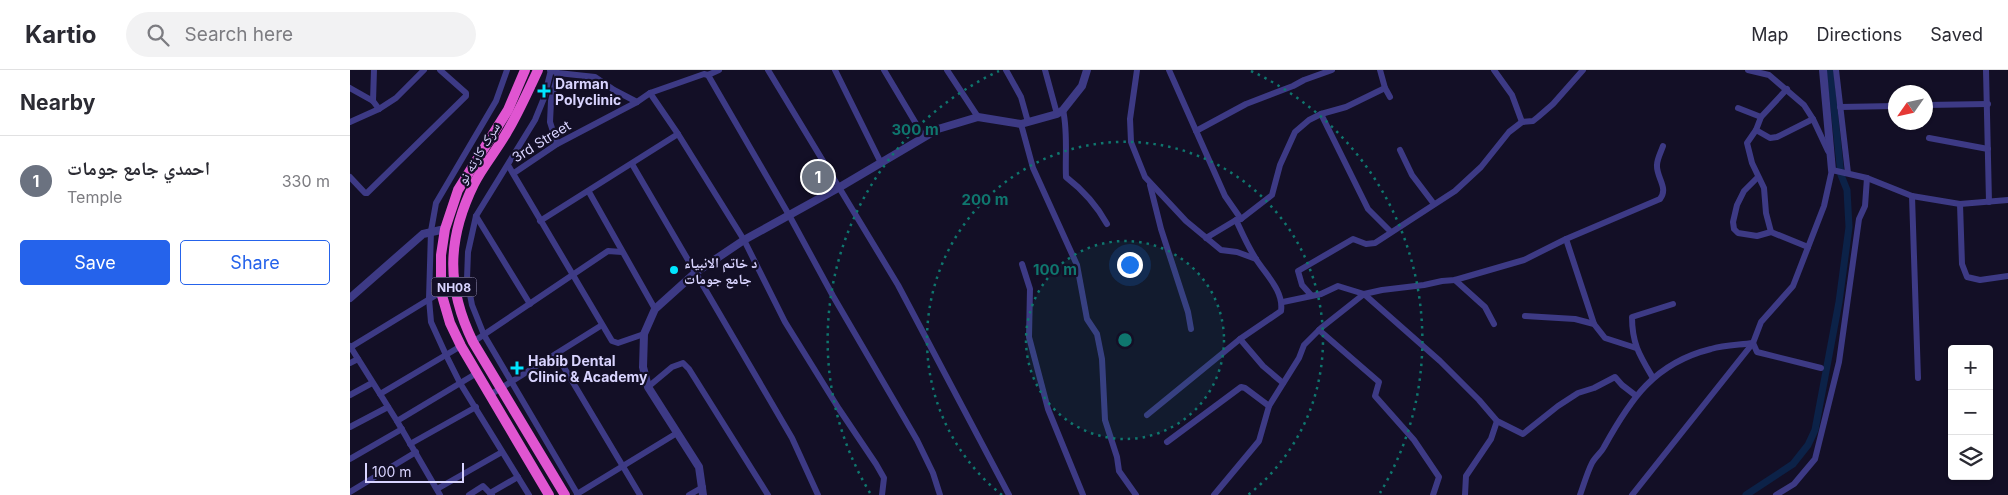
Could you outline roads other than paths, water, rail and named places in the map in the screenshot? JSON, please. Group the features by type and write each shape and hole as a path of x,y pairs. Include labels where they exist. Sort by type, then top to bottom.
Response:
{"highway":[{"name":"سرک کارته نو","path":"526,70 508,110 458,190 444,229 441,255 441,292 450,323 462,346 550,495"},
{"name":"سرک کارته نو","path":"538,70 507,133 475,182 461,215 455,239 453,282 462,319 473,342 565,495"}],"street":[{"path":"373,101 374,70"},
{"path":"350,122 379,109 396,98 424,70"},
{"path":"350,177 364,193 367,193 466,96 466,93 440,70"},
{"path":"507,70 496,101 436,204 431,231 429,299 431,322 460,383 529,495"},
{"path":"637,102 594,77 558,73 551,70 536,120 476,216 468,252 466,278 472,305 484,335 578,495 677,432"},
{"name":"3rd Street","path":"514,173 557,144 637,102 650,93 719,70"},
{"path":"768,70 898,285 1009,495"},
{"path":"834,70 881,163"},
{"path":"884,70 924,137"},
{"path":"948,70 978,117"},
{"path":"1006,70 1021,97 1033,168 1077,266 1087,319 1097,334 1102,359 1106,420 1118,457 1119,471 1136,495"},
{"path":"1045,70 1066,127 1064,154 1066,178 1076,185 1098,208 1107,224"},
{"path":"689,495 703,491 699,467 648,387 643,368 644,334 655,309 695,273 744,240 840,187 924,137 956,122 978,117 1025,123 1060,112 1082,86 1087,70"},
{"path":"1137,70 1130,118 1131,142 1145,177 1186,221 1221,250 1237,252 1256,259"},
{"path":"1147,415 1240,339 1278,314 1281,311 1282,302 1272,282 1256,259 1225,196 1169,70"},
{"path":"1196,131 1246,104 1332,70"},
{"path":"1380,70 1385,88 1390,97"},
{"path":"1494,70 1512,95 1522,122"},
{"path":"1311,295 1302,285 1298,271 1353,239 1366,244 1375,243 1455,191 1476,172 1509,132 1522,122 1538,117 1553,104 1583,70"},
{"path":"1632,495 1753,343 1761,322 1793,286 1836,171 1813,119 1804,105 1769,75 1748,70"},
{"path":"1823,70 1832,159"},
{"path":"1836,70 1848,173"},
{"path":"1986,70 1989,202"},
{"path":"557,144 550,122 551,101 558,73"},
{"path":"708,75 917,440 933,473 940,495"},
{"path":"350,88 373,101 379,109"},
{"path":"1206,238 1238,220 1272,195 1280,165 1295,132 1309,120 1321,114 1346,108 1385,88"},
{"path":"1771,232 1766,213 1764,188 1752,163 1747,143 1756,130 1761,117 1787,89"},
{"path":"650,93 678,134 744,240 784,322 876,464 884,478 882,495"},
{"path":"1933,105 1988,104"},
{"path":"1840,107 1888,106"},
{"path":"1738,108 1761,117"},
{"path":"1321,114 1368,209 1391,232"},
{"path":"1756,130 1770,138 1813,119"},
{"path":"540,221 589,192 678,134"},
{"path":"1929,138 1988,149"},
{"path":"1214,495 1259,441 1269,406 1299,358 1304,345 1319,330 1364,294 1455,280 1524,260 1566,239 1660,199 1664,188 1657,166 1663,146"},
{"path":"1400,150 1412,175 1434,204"},
{"path":"632,164 792,438 818,495"},
{"path":"508,166 514,173 540,221 602,325 615,343 644,334"},
{"path":"1836,171 1867,178 1912,196 1960,204 2008,200"},
{"path":"1758,177 1744,191 1737,205 1733,222 1734,229 1738,233 1757,236 1771,232 1808,247"},
{"path":"1776,495 1794,484 1815,459 1839,362 1859,220 1865,206 1867,178"},
{"path":"1150,183 1161,229 1188,312 1191,329"},
{"path":"589,192 655,309"},
{"path":"1912,196 1918,378"},
{"path":"1960,204 1962,264 1967,277 1980,280 2008,276"},
{"path":"476,216 530,304"},
{"path":"350,298 423,234 444,229"},
{"path":"1566,239 1594,324 1605,338 1636,348"},
{"path":"473,342 608,251 622,252"},
{"path":"1022,264 1030,290 1029,337 1048,408 1083,495"},
{"path":"1455,280 1485,307 1494,324"},
{"path":"1282,302 1321,294 1338,286 1364,294 1440,361 1497,421 1523,434 1558,406 1578,393 1594,388 1615,377 1635,395"},
{"path":"441,292 350,347 402,428 439,492 502,452"},
{"path":"1653,378 1636,348 1632,317 1673,304"},
{"path":"1525,316 1575,319 1594,324"},
{"path":"490,395 602,325"},
{"path":"1319,330 1379,382 1375,396 1414,440 1439,477 1433,495"},
{"path":"1240,339 1263,366 1283,383"},
{"path":"1753,343 1757,352 1821,368"},
{"path":"1580,495 1592,461 1602,450 1614,427 1635,395 1653,378 1675,363 1710,349 1753,343"},
{"path":"380,394 462,346"},
{"path":"556,354 640,495"},
{"path":"350,363 358,358"},
{"path":"648,387 672,367 683,363 689,369 768,495"},
{"path":"397,421 477,373"},
{"path":"350,395 372,383"},
{"path":"1166,442 1241,387 1269,406"},
{"path":"350,427 388,407"},
{"path":"410,444 476,407"},
{"path":"1466,495 1466,476 1491,439 1497,421"},
{"path":"350,459 402,428"},
{"path":"350,492 416,452"},
{"path":"469,495 483,486 491,494 518,477"}],"waterway":[{"path":"1746,495 1793,464 1808,445 1815,430 1839,302 1849,227 1847,190 1841,175 1830,70"}],"place":[{"name":"Darman Polyclinic","path":"544,91"},
{"name":"احمدي جامع جومات","path":"818,177"},
{"name":"د خاتم الانبیاء جامع جومات","path":"674,270"},
{"name":"Habib Dental Clinic & Academy","path":"517,368"}]}
